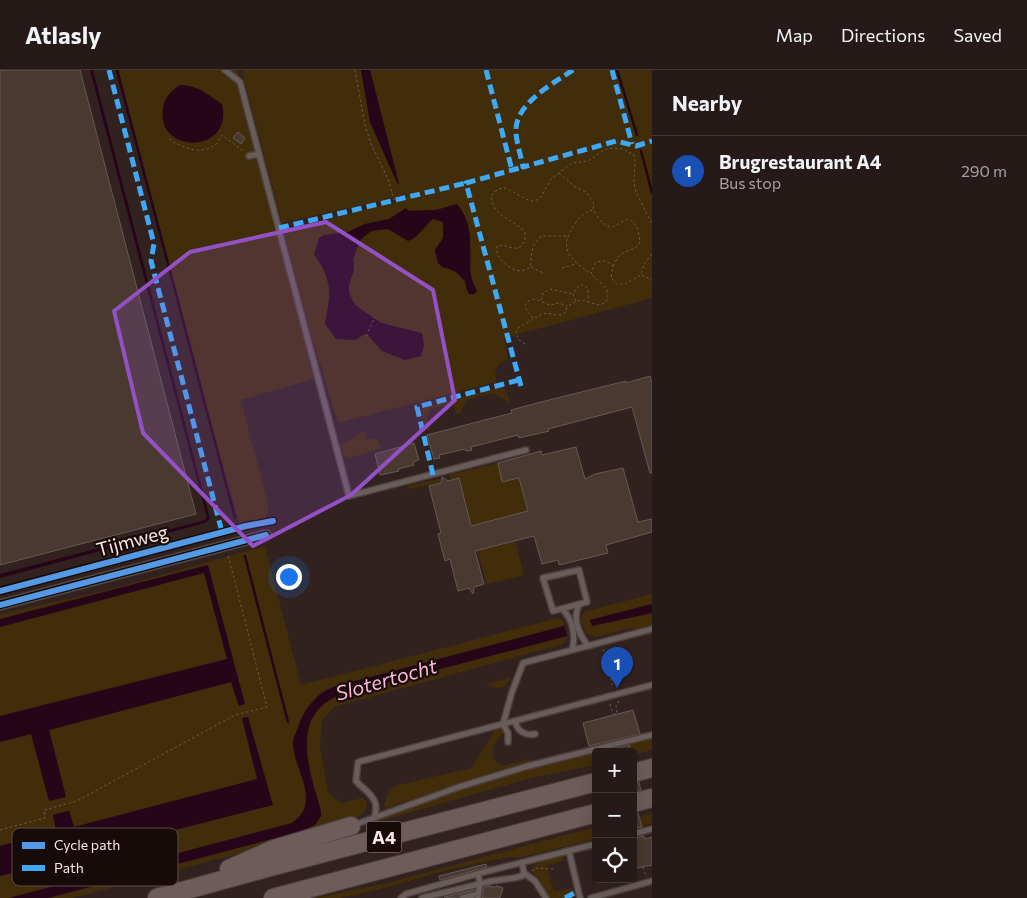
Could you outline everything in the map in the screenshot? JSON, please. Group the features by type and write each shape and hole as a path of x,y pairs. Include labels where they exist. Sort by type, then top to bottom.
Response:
{"highway":[{"path":"637,772 652,768"},
{"name":"A4","path":"165,896 592,783"},
{"path":"637,802 652,798"},
{"name":"A4","path":"273,898 592,814"},
{"name":"A4","path":"165,896 274,849 351,826"}],"street":[{"name":"Tijmweg","path":"0,605 266,535"}],"lane":[{"path":"225,70 240,82 349,496 526,450"},
{"path":"250,156 259,154"},
{"path":"579,570 587,602 579,604 553,611 543,578 579,570"},
{"path":"579,604 575,615 582,638 588,646"},
{"path":"562,609 569,617 574,636 572,650"},
{"path":"508,742 508,733 503,724 512,692 523,664 652,629"},
{"name":"A4","path":"374,818 377,807 375,798 365,792 356,781 358,762 652,685"},
{"path":"515,721 517,728 521,732 529,735 535,734"},
{"name":"A4","path":"351,826 458,787 528,766 652,735"},
{"path":"637,833 652,829"},
{"path":"401,898 406,894 478,874 592,845"},
{"path":"569,851 580,898"},
{"path":"522,863 526,874 535,881 546,898"},
{"path":"462,898 478,896 480,884 478,874"},
{"path":"422,898 526,874"},
{"path":"591,898 650,882"}],"path":[{"path":"355,70 365,124 371,144 388,179 394,200"},
{"path":"169,139 190,150 202,150 215,145 222,135 250,156"},
{"path":"566,236 544,235 538,238 533,246 530,267 524,271 516,270 506,264 497,254 497,246 502,245 517,249 523,245 526,237 523,229 510,222 498,212 492,203 491,196 498,189 506,188 526,199 537,200 548,182 558,172 572,164 588,162 604,150 618,148 627,150 634,155 634,183 636,192 652,224"},
{"path":"558,172 574,186 587,192 594,204 593,210 600,220 608,226 613,226 628,219 635,224 640,240 637,247 620,254 613,266 611,278 617,284 625,284 641,275 644,264 652,254"},
{"path":"525,344 518,340 516,332 518,328 534,318 546,312 553,315 563,315 568,306 576,301 588,301 595,305 602,305 608,300 609,294 604,287 568,254 566,236 577,220 588,211 593,210"},
{"path":"591,274 593,265 600,261 613,266"},
{"path":"562,268 577,264"},
{"path":"530,267 544,273"},
{"path":"641,275 652,280"},
{"path":"576,301 573,294 579,285 585,286 589,290 588,301"},
{"path":"540,300 543,293 550,289 573,294"},
{"path":"534,318 525,306 528,300 540,300 550,306 562,303 568,306"},
{"path":"366,336 375,318"},
{"path":"0,830 45,818 44,810 77,800 235,716 267,707 226,546"},
{"path":"601,642 616,694 620,700 616,705 618,711 616,714 613,715 612,709"},
{"path":"643,867 650,882"},
{"path":"526,874 535,868 553,869"}],"highlighted area":[{"path":"326,222 433,290 455,400 351,495 253,546 143,433 114,311 190,252"}],"shaded area":[{"path":"118,70 238,70 314,379 241,400 269,508 264,520 239,523","holes":["180,85 201,90 222,104 223,120 217,132 207,140 195,142 182,141 171,135 164,124 163,109 168,95"]},
{"path":"242,70 361,70 370,122 398,185 370,70 652,70 652,298 504,338 508,360 500,363 495,371 497,382 338,423 309,327 284,231 403,200 402,196 282,223","holes":["457,204 470,245 470,271 477,291 467,290 459,274 442,267 435,250 443,238 443,222 433,219 414,239 392,230 376,229 366,235 358,245 349,287 352,300 362,311 368,316 388,324 382,351 368,335 325,324 331,293 324,268 324,235 348,232 365,224 389,219 406,208 409,211 436,210"]},
{"path":"502,387 506,390 510,403 493,393 466,400 460,414 456,414 453,404 430,409 427,417 430,429 427,431 421,411 423,408"},
{"path":"366,430 365,440 377,438 381,448 350,458 343,455 341,445"},
{"path":"498,463 502,482 519,478 527,511 472,526 459,479 451,480 449,475"},
{"path":"439,479 440,483 408,489 407,486"},
{"path":"515,541 524,575 487,584 477,550"},
{"path":"265,546 301,685 558,618 563,620 564,626 325,690 317,696 303,716 306,803 303,814 292,823 178,853 178,829 272,805 248,717 242,719 258,779 74,827 69,811 54,814 56,828 12,828 12,843 0,846 0,742 31,734 50,801 66,797 49,730 231,682 239,706 245,704 204,573 227,659 0,716 0,614 104,591"},
{"path":"652,594 652,604 590,620 592,626 652,613 652,626 638,630 631,628 595,637 585,633 581,619 583,612"},
{"path":"567,636 563,644 334,707 322,720 320,746 328,792 341,803 362,798 367,802 362,814 352,821 326,830 178,870 178,864 312,827 321,816 321,811 308,763 306,747 308,732 312,718 322,706 337,696"},
{"path":"511,677 500,688 486,684"},
{"path":"504,729 504,732 494,744 493,759 502,766 530,759 532,761 386,808 384,805 388,793 395,786 471,768 494,731"},
{"path":"652,738 652,750 637,754 637,748 613,748"},
{"path":"592,753 592,766 531,778 309,841 477,784"},
{"path":"652,813 652,823 637,828 637,817"},
{"path":"592,828 592,840 518,858 508,857 451,869 341,898 316,898 387,883"},
{"path":"563,856 564,860 546,866 554,892 572,888 571,898 550,898 539,879 531,870 540,861"},
{"path":"12,873 12,886 54,886 9,898 0,898 0,876"},
{"path":"94,886 118,886 73,898 48,898"}],"water":[{"path":"90,70 93,70 210,519 205,523 0,578 0,574 207,518"},
{"path":"361,70 370,70 398,185 370,122"},
{"path":"180,85 201,90 222,104 223,120 217,132 207,140 182,141 171,135 164,124 163,109 166,98"},
{"path":"457,204 468,226 470,269 477,291 475,294 469,294 465,281 455,271 442,267 438,263 435,250 443,238 443,222 433,219 415,237 408,241 388,229 371,231 360,240 353,259 354,269 349,285 349,293 355,305 381,323 422,333 424,345 421,356 405,360 382,351 365,334 355,340 336,339 325,324 329,288 325,272 314,254 319,238 324,235 348,232 365,224 389,219 406,208 409,211 436,210"},
{"path":"208,565 245,704 239,706 231,682 49,730 66,797 49,801 31,734 0,742 0,716 227,659 204,573 0,627 0,619"},
{"path":"652,604 652,613 592,626 590,620"},
{"name":"Slotertocht","path":"564,626 567,636 337,696 322,706 313,718 308,732 309,763 321,811 321,816 315,825 299,832 178,864 178,853 292,823 301,815 305,806 306,796 295,755 293,739 311,703 322,693 336,686"},
{"path":"248,717 273,805 178,829 55,828 53,815 69,811 74,827 257,779 242,718"},
{"path":"12,843 12,873 0,876 0,846"},
{"path":"54,886 94,886 48,898 9,898"}],"building":[{"path":"0,70 80,70 196,514 0,565"},
{"path":"238,132 245,138 241,144 233,138"},
{"path":"650,376 652,383 652,473 650,473 632,407 548,429 549,431 519,438 518,435 471,447 472,450 466,451 465,449 439,455 440,458 434,459 427,435 512,413 511,410 541,402"},
{"path":"414,443 419,460 413,462 414,465 398,469 399,471 380,475 375,454"},
{"path":"576,447 585,479 595,474 623,468 638,522 652,519 652,532 606,545 608,553 559,565 558,560 542,564 534,536 475,551 484,584 474,587 473,594 469,588 458,591 450,559 445,561 438,534 441,533 429,486 441,483 442,477 448,481 459,478 471,526 528,511 519,478 502,482 498,463 541,451 542,455"},
{"path":"633,710 640,734 589,746 583,723"},
{"path":"629,745 630,748 617,748"},
{"path":"637,782 639,782 641,790 637,791"},
{"path":"637,813 638,813 642,827 637,828"},
{"path":"644,836 645,839 652,837 652,865 637,868 637,837"},
{"path":"486,864 487,867 440,880 439,876"},
{"path":"492,886 492,888 497,886 503,888 500,898 482,898 484,887"},
{"path":"475,890 460,894 458,898 444,897"}],"waterway":[{"path":"117,70 235,518"},
{"path":"617,70 637,135"},
{"path":"641,151 652,193"},
{"path":"245,556 288,722"}],"marked path":[{"path":"109,70 154,244 151,261 222,532"},
{"path":"486,70 512,170"},
{"path":"573,70 538,94 523,110 518,119 516,128 517,142 523,167 616,141 636,146 652,141"},
{"path":"612,70 632,144"},
{"path":"521,386 466,183 523,167"},
{"path":"279,228 466,183"},
{"path":"433,475 417,407 519,380"},
{"path":"565,898 578,891"}],"cycle path":[{"path":"0,591 246,526 273,521"},
{"path":"0,605 266,535"}],"place":[{"name":"Brugrestaurant A4","path":"617,688"}]}
